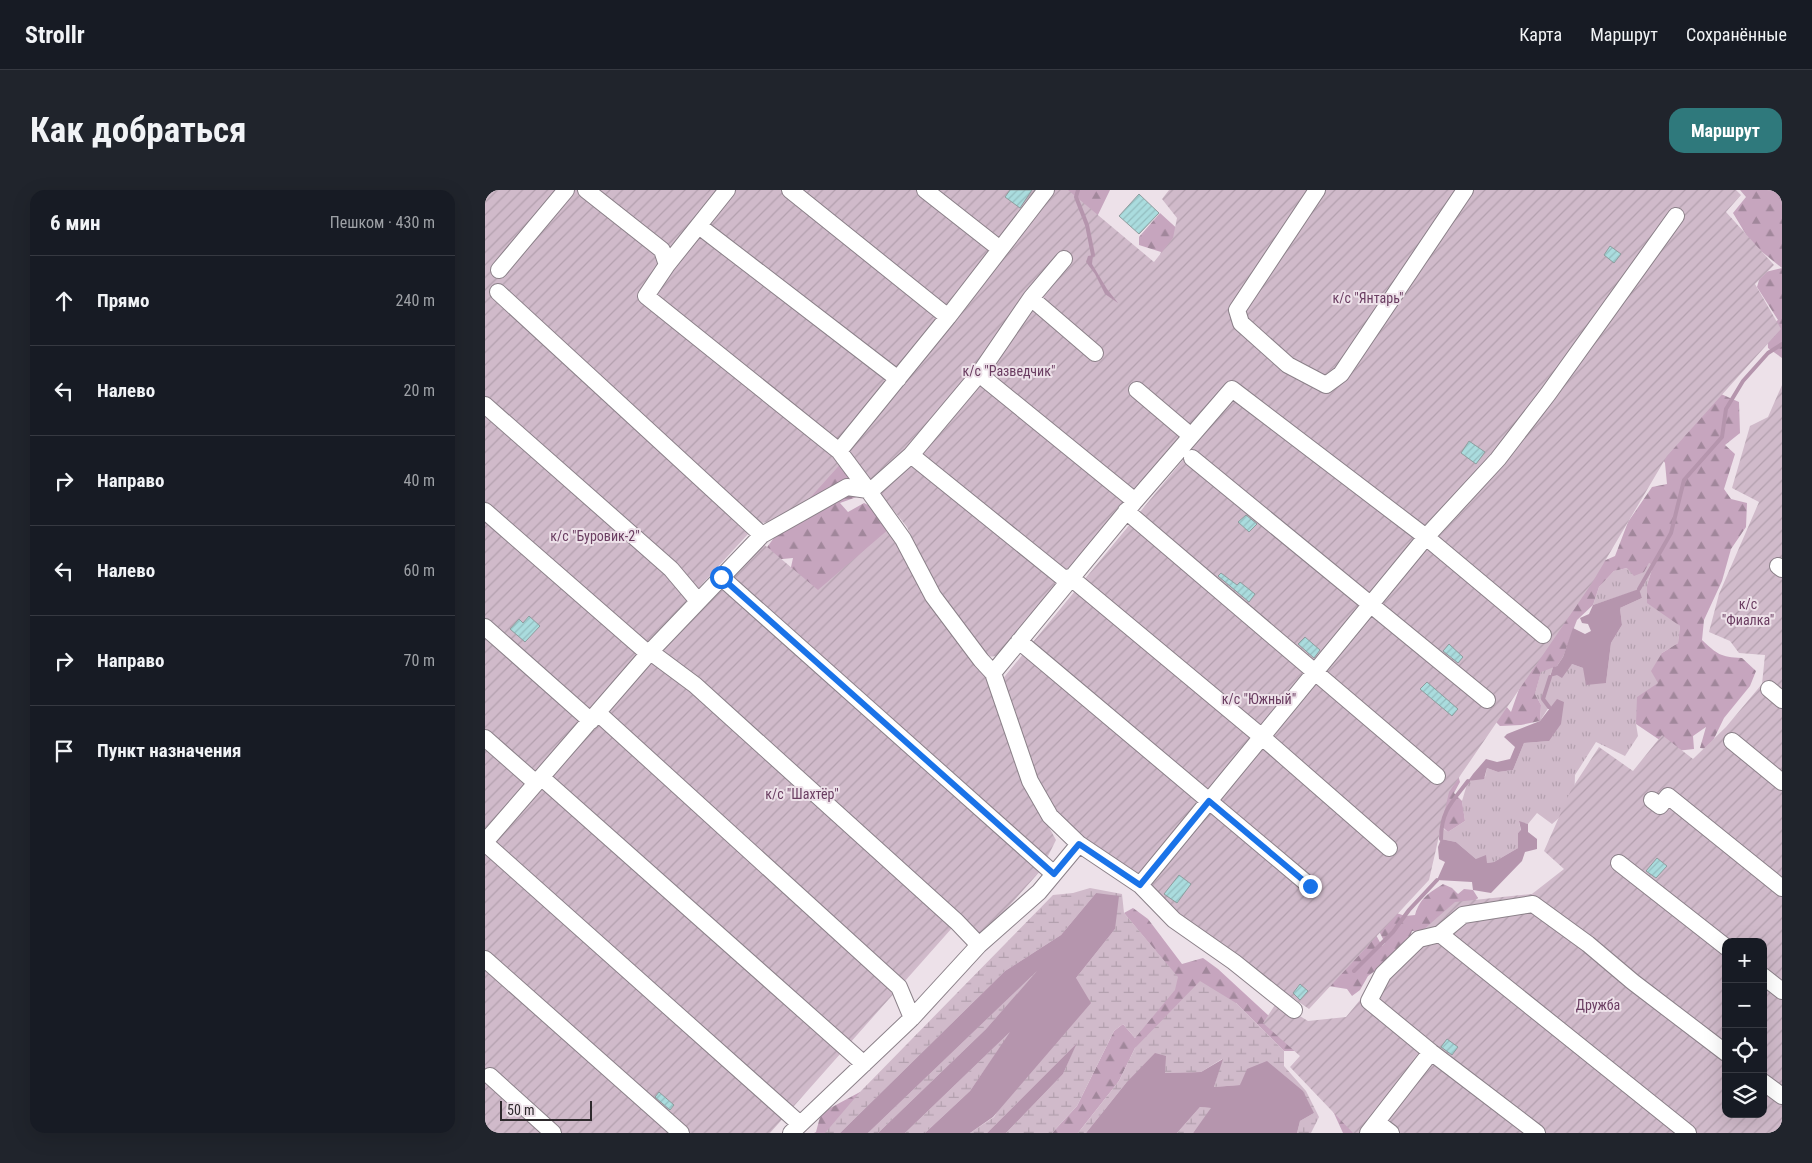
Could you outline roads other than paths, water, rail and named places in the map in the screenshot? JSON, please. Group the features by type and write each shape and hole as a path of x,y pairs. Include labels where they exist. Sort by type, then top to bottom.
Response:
{"street":[{"path":"499,270 566,190"},
{"path":"586,190 661,250 667,265"},
{"path":"727,190 667,265 646,296 839,451 903,539 933,596 993,673 1030,781 1050,816 1079,844 1140,885 1174,920 1234,962 1294,1010"},
{"path":"790,190 948,317"},
{"path":"925,190 1001,249"},
{"path":"839,451 948,317 1046,190"},
{"path":"1317,190 1237,310 1241,323 1288,365 1326,384 1341,374 1465,190"},
{"path":"1140,885 1426,537 1498,459 1548,394 1676,216"},
{"path":"699,226 897,379"},
{"path":"1064,259 1031,298 979,374 911,455 875,487 868,490 847,487 762,535 649,653 485,842 795,1129 912,1018 979,946 1039,892 1079,844"},
{"path":"498,292 762,535"},
{"path":"1031,298 1095,353"},
{"path":"979,374 1130,506 1314,673 1437,776"},
{"path":"993,673 1130,506 1232,389 1426,537 1543,635"},
{"path":"1137,390 1190,435"},
{"path":"485,405 671,569 698,601"},
{"path":"911,455 1069,579 1262,737 1389,848"},
{"path":"1192,458 1487,700"},
{"path":"485,511 649,653 656,656 695,685 957,922 979,946"},
{"path":"721,577 1054,874"},
{"path":"485,627 594,717 899,987 912,1018"},
{"path":"1019,641 1310,886"},
{"path":"1769,689 1782,700"},
{"path":"485,738 538,780 864,1064"},
{"path":"1732,741 1782,782"},
{"path":"1652,800 1660,806 1668,796 1782,888"},
{"path":"1619,863 1722,944"},
{"path":"1537,1133 1431,1052 1369,1001 1383,974 1419,939 1440,934 1463,915 1533,904 1588,944 1633,982 1722,1050"},
{"path":"1440,934 1688,1133"},
{"path":"485,959 681,1133"},
{"path":"1767,979 1782,990"},
{"path":"1391,1133 1373,1128 1431,1052"},
{"path":"490,1076 553,1133"},
{"path":"1767,1085 1782,1096"}],"waterway":[{"path":"1078,190 1076,197 1087,225 1093,255"},
{"path":"1639,589 1671,533 1684,480 1722,437 1726,409 1743,381 1768,353 1782,344"},
{"path":"1549,707 1543,699 1550,677"},
{"path":"1441,839 1445,814 1452,801 1468,781"},
{"path":"1354,971 1393,932 1409,910 1437,880"}],"park label":[{"name":"к/с \"Янтарь\"","path":"1368,298"},
{"name":"к/с \"Разведчик\"","path":"1009,371"},
{"name":"к/с \"Буровик-2\"","path":"595,536"},
{"name":"к/с \"Фиалка\"","path":"1748,612"},
{"name":"к/с \"Южный\"","path":"1259,699"},
{"name":"к/с \"Шахтёр\"","path":"802,794"},
{"name":"Дружба","path":"1598,1005"}]}
